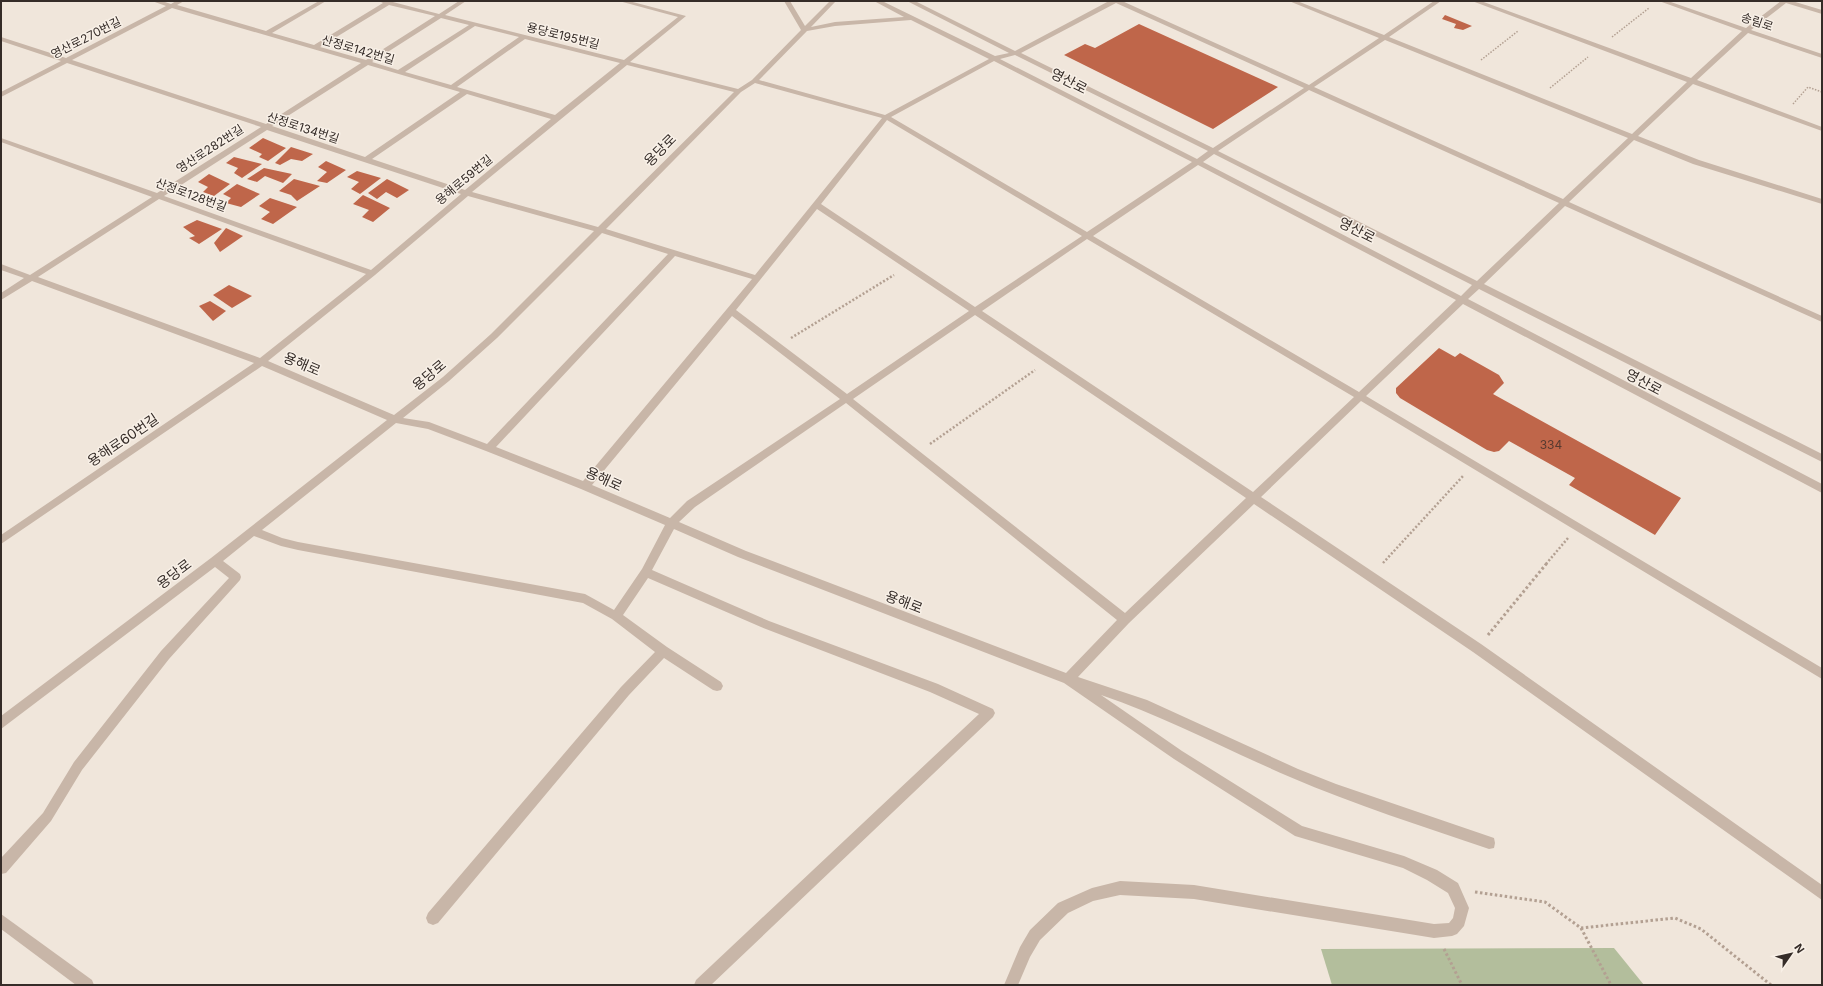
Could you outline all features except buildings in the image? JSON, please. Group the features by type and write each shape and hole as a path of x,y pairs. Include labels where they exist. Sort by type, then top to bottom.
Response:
{"street":[{"name":"산정로142번길","path":"155,1 556,118"},
{"name":"영산로270번길","path":"1,95 181,1"},
{"path":"266,34 323,1"},
{"name":"영산로282번길","path":"1,297 463,1"},
{"name":"용해로59번길","path":"261,362 372,273 556,118 683,16 622,1"},
{"path":"787,1 804,30 835,24 913,18"},
{"name":"용당로","path":"1,723 215,561 396,420 446,379 494,336 739,91 754,81 833,1"},
{"name":"영산로","path":"877,1 995,58 1197,162 1822,489"},
{"name":"영산로","path":"910,1 927,5 1016,54 1213,151 1822,458"},
{"path":"585,486 731,310 886,117 995,58 1016,54 1114,1"},
{"path":"1117,1 1822,319"},
{"path":"1292,1 1632,138 1696,162 1822,202"},
{"path":"616,616 646,572 671,524 690,504 1438,1"},
{"path":"1475,1 1822,129"},
{"name":"송림로","path":"1662,1 1822,56"},
{"path":"1489,843 1336,790 1294,773 1143,704 1068,679 1125,620 1254,499 1359,396 1463,300 1747,30 1785,1 1822,12"},
{"path":"314,48 385,2"},
{"name":"용당로195번길","path":"385,2 739,91"},
{"path":"398,73 473,25"},
{"path":"451,88 524,37"},
{"name":"산정로134번길","path":"1,39 466,193 600,230 756,278"},
{"path":"754,81 886,117 1359,396 1822,674"},
{"path":"366,160 465,92"},
{"name":"산정로128번길","path":"1,140 372,273"},
{"path":"817,204 1477,648 1822,893"},
{"path":"489,448 673,252"},
{"name":"용해로","path":"1,267 261,362 396,420 429,426 489,448 585,486 749,557 1068,679 1178,755 1270,815 1299,832 1404,862 1432,875 1452,888"},
{"path":"731,310 847,399 1125,620"},
{"name":"용해로60번길","path":"1,540 261,362"},
{"path":"253,531 281,542 298,546 585,599 616,616 663,651 717,686"},
{"path":"1,868 47,817 78,766 165,655 236,577 215,561"},
{"path":"646,572 765,624 934,688 989,713 701,985"},
{"path":"433,918 625,691 663,651"},
{"path":"1011,985 1025,952 1035,935 1063,908 1092,894 1120,888 1194,892 1434,931 1452,929 1459,921 1462,908 1452,888"},
{"path":"1,921 87,985"}],"path":[{"path":"1466,71 1530,22"},
{"path":"1782,114 1808,87 1822,92"},
{"path":"778,345 908,266"},
{"path":"916,454 1048,360"},
{"path":"1371,577 1473,465"},
{"path":"1477,648 1577,527"},
{"path":"1452,888 1545,902 1582,928 1611,985"},
{"path":"1582,928 1676,918 1701,928 1771,985"},
{"path":"1434,931 1462,985"}],"green space":[{"path":"1614,948 1644,985 1332,985 1321,949"}]}
